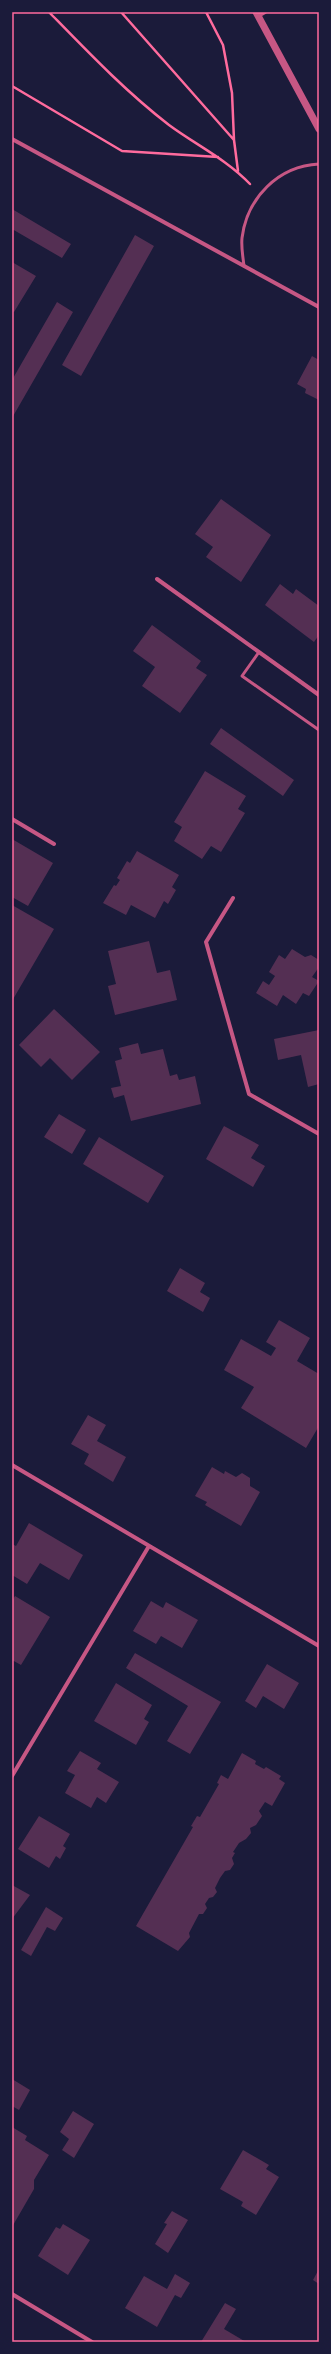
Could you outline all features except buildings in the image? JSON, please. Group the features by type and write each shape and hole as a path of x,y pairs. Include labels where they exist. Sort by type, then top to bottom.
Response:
{"street":[{"path":"265,12 257,14 319,129"},
{"path":"12,139 319,307"},
{"path":"157,579 319,695"},
{"path":"12,819 54,844"},
{"path":"233,898 206,942 249,1094 319,1134"},
{"path":"12,1465 319,1646"},
{"path":"12,1776 149,1546"},
{"path":"12,2294 92,2342"}],"lane":[{"path":"244,266 242,239 249,211 260,193 285,173 306,165 319,164"},
{"path":"259,652 242,676 319,730"}],"path":[{"path":"49,12 91,55 169,125 238,171 260,193"},
{"path":"121,12 234,140"},
{"path":"206,12 223,46 232,93 234,140 238,171"},
{"path":"12,86 122,151 219,157"}]}
